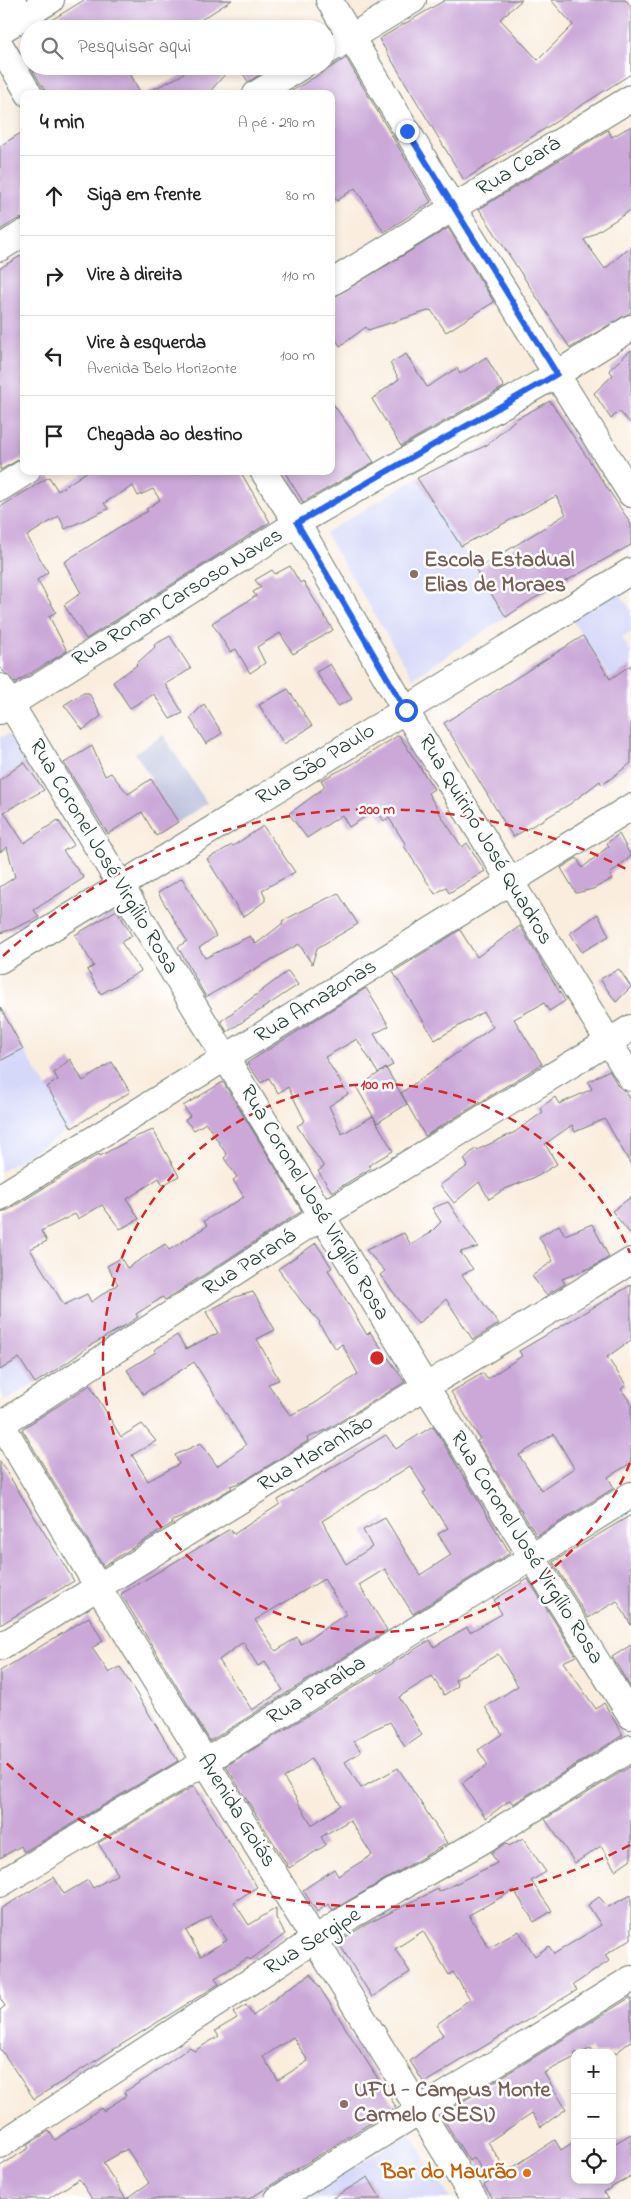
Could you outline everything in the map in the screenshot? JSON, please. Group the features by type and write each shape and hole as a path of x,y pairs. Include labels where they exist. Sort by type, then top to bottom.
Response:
{"street":[{"path":"0,8 13,0"},
{"path":"0,31 51,0"},
{"path":"329,0 453,208 631,494"},
{"path":"335,47 413,0"},
{"path":"0,45 27,90"},
{"path":"263,90 287,75"},
{"name":"Rua Ceará","path":"335,281 631,98"},
{"path":"0,248 20,236"},
{"name":"Rua Ronan Carsoso Naves","path":"4,701 297,523 557,374 631,328"},
{"path":"0,488 21,475"},
{"name":"Rua Quirino José Quadros","path":"267,475 297,523 406,710 631,1078"},
{"name":"Rua São Paulo","path":"0,960 631,571"},
{"name":"Rua Coronel José Virgílio Rosa","path":"4,701 631,1716"},
{"name":"Rua Amazonas","path":"0,1196 631,807"},
{"name":"Rua Paraná","path":"0,1424 322,1216 631,1028"},
{"name":"Rua Maranhão","path":"0,1647 631,1261"},
{"name":"Avenida Goiás","path":"0,1424 474,2199"},
{"name":"Rua Paraíba","path":"0,1884 205,1762 631,1495"},
{"name":"Rua Sergipe","path":"0,2145 352,1915 480,1842 631,1748"},
{"path":"278,2199 631,1979"}],"shaded area":[{"name":"Escola Estadual Elias de Moraes","path":"417,478 506,617 413,678 325,533"},
{"path":"617,589 631,610 631,632 622,637 631,652 631,665 611,678 571,619"},
{"path":"8,734 24,762 0,780 0,738"},
{"path":"163,735 207,803 178,822 135,753"},
{"path":"23,1049 72,1128 0,1172 0,1061"},
{"path":"50,1338 67,1363 5,1401 0,1393 0,1370"},
{"path":"410,2132 450,2199 304,2199"}],"building":[{"path":"84,0 232,0 201,20 52,20"},
{"path":"445,0 522,0 500,19 538,60 573,25 551,0 626,0 631,7 631,74 464,180 379,39"},
{"path":"346,58 431,202 384,232 355,188 337,201 335,198 335,90 294,90 318,75 335,75 335,65"},
{"path":"35,75 131,75 139,90 45,90"},
{"path":"224,75 211,90 152,90 180,76"},
{"path":"244,75 259,75 248,82"},
{"path":"631,126 631,210 584,240 605,269 631,246 631,312 570,348 479,209 608,130 612,137"},
{"path":"20,134 20,219 0,230 0,146"},
{"path":"448,228 494,302 446,332 431,310 368,330 366,327 340,346 335,338 335,297"},
{"path":"20,256 20,459 0,470 0,268"},
{"path":"631,350 631,424 619,411 611,419 594,393 613,375 609,370"},
{"path":"406,354 427,387 457,368 460,374 486,357 504,387 401,446 372,399 399,379 390,363"},
{"path":"550,401 631,524 631,545 533,599 506,617 476,570 566,514 556,496 461,546 417,478 487,445 516,419"},
{"path":"335,407 374,462 303,502 286,475 335,475"},
{"path":"82,475 242,475 270,522 86,639 64,605 81,593 64,562 148,511 146,509 160,500 153,489 138,496 133,486 104,503 108,509 65,529 59,516 27,536 48,572 37,580 56,612 49,616 67,651 15,683 0,668 0,507 49,477 58,491"},
{"path":"290,566 300,583 303,581 333,630 293,654 280,633 257,647 265,663 250,673 236,649 230,652 212,623 256,596 253,592 261,587 255,580 272,570 275,574"},
{"path":"170,636 191,669 165,684 183,713 170,719 154,694 130,708 113,682 137,665 155,647 154,645"},
{"path":"583,636 610,679 631,665 631,763 602,785 600,781 570,804 513,837 444,723"},
{"path":"330,664 352,699 338,706 316,672"},
{"path":"288,689 312,726 284,744 259,705"},
{"path":"83,693 89,693 101,716 83,730 64,705"},
{"path":"204,704 222,733 206,744 190,718"},
{"path":"399,735 434,789 428,793 444,820 462,847 467,843 485,871 449,893 446,887 435,894 404,846 406,845 389,818 384,821 376,810 349,827 342,815 307,838 289,814 325,787 321,780 349,766"},
{"path":"92,746 105,776 111,773 128,794 151,779 178,822 156,836 142,812 108,834 64,763"},
{"path":"24,762 44,790 4,812 24,843 58,820 74,845 63,851 84,878 34,910 39,917 0,933 0,887 15,877 7,847 0,852 0,780"},
{"path":"263,826 295,872 262,890 265,901 243,917 207,859 233,846"},
{"path":"619,834 631,856 610,874 612,879 593,889 576,893 561,868 577,858 582,868 609,846 607,843"},
{"path":"182,878 216,936 199,948 205,958 250,936 256,944 283,923 282,921 338,893 358,924 317,948 312,964 299,944 206,997 178,947 187,941 158,893"},
{"path":"117,910 132,936 121,942 141,971 101,994 87,970 94,966 75,935"},
{"path":"598,914 609,936 582,952 570,933"},
{"path":"520,926 565,1001 549,1011 544,1003 514,1019 542,1064 425,1136 401,1093 493,1027 483,1012 435,1040 393,972 460,930 477,957"},
{"path":"619,969 631,987 616,1002 600,979"},
{"path":"288,971 298,985 227,1032 221,1021"},
{"path":"366,988 389,1026 374,1034 393,1065 378,1073 357,1039 325,1057 348,1094 329,1106 342,1134 373,1116 393,1151 369,1165 371,1168 332,1192 318,1171 324,1167 297,1126 305,1121 288,1087 278,1093 269,1078 261,1083 247,1063"},
{"path":"0,1007 23,1049 0,1061"},
{"path":"70,1059 83,1081 112,1062 130,1092 72,1128 47,1087 58,1080 54,1073"},
{"path":"386,1068 407,1104 377,1123 357,1088"},
{"path":"609,1070 618,1086 626,1092 631,1100 631,1165 605,1119 575,1132 572,1125 545,1144 557,1164 538,1176 505,1189 489,1199 479,1182 454,1203 440,1185 468,1166 464,1159 476,1148 477,1150 515,1132 543,1112 540,1108 555,1097 559,1104 592,1089 588,1082"},
{"path":"223,1082 302,1211 165,1300 163,1297 136,1314 138,1317 88,1347 35,1383 19,1358 0,1370 0,1212 8,1210 99,1154 100,1156 135,1137 153,1130 179,1176 163,1185 159,1178 127,1199 139,1219 120,1229 102,1205 78,1219 75,1214 41,1231 47,1241 30,1249 64,1305 87,1294 91,1302 118,1284 107,1266 121,1258 127,1268 165,1244 169,1250 207,1226 204,1221 244,1197 233,1180 237,1177 224,1158 227,1155 206,1123 194,1130 185,1120 190,1116 183,1106"},
{"path":"631,1197 631,1235 612,1211"},
{"path":"448,1202 478,1247 460,1252 473,1269 462,1275 499,1324 473,1340 446,1299 418,1324 380,1275 385,1271 366,1250 404,1233 411,1245 429,1234 441,1222 432,1208"},
{"path":"592,1224 609,1257 593,1267 562,1279 565,1284 546,1295 532,1276 553,1261 539,1237 559,1225 565,1235"},
{"path":"316,1243 332,1268 328,1270 367,1335 370,1332 405,1382 326,1430 307,1438 308,1441 242,1482 230,1486 232,1488 185,1516 172,1521 173,1523 103,1566 22,1429 90,1385 121,1437 142,1424 156,1441 132,1455 148,1481 179,1464 175,1455 201,1443 217,1466 246,1445 194,1362 143,1394 127,1370 156,1352 154,1350 177,1335 186,1349 218,1333 206,1312 235,1297 253,1292 275,1330 257,1339 279,1380 268,1384 290,1415 314,1404 358,1374 342,1344 336,1349 319,1324 320,1322 302,1302 278,1269"},
{"path":"631,1285 631,1340 607,1357 626,1385 621,1389 631,1403 631,1463 608,1477 614,1488 537,1536 477,1441 480,1439 451,1392 483,1373 487,1379 522,1356 519,1351","holes":["554,1434 574,1468 541,1490 519,1455"]},
{"path":"433,1426 510,1553 413,1614 385,1569 359,1585 387,1630 210,1741 121,1594 230,1529 234,1534 280,1504 278,1500 386,1435 396,1449","holes":["410,1466 426,1491 423,1493 448,1528 438,1534 451,1555 420,1575 385,1518 363,1530 372,1547 346,1564 322,1521","324,1579 346,1614 301,1644 297,1637 276,1651 255,1620","243,1642 258,1666 265,1662 283,1690 252,1710 219,1660"]},
{"path":"0,1461 74,1581 0,1625"},
{"path":"631,1515 631,1625 617,1601 588,1618 553,1562"},
{"path":"528,1579 576,1656 563,1662 596,1709 604,1703 623,1735 513,1804 510,1800 486,1818 462,1783 488,1765 478,1750 502,1734 485,1707 518,1686 498,1654 455,1680 458,1686 444,1695 432,1676 399,1697 422,1735 405,1747 390,1722 354,1741 361,1752 345,1762 361,1788 398,1768 447,1843 333,1910 328,1904 317,1912 303,1890 334,1869 338,1876 372,1855 350,1820 321,1837 326,1845 289,1868 226,1766 430,1640 434,1647 467,1627 470,1632 502,1614 494,1600","holes":["311,1759 341,1805 312,1825 284,1778"]},
{"path":"89,1617 103,1641 92,1648 109,1673 120,1667 178,1761 24,1852 21,1846 0,1858 0,1671"},
{"path":"631,1645 631,1688 612,1657"},
{"path":"631,1766 631,1859 615,1870 601,1846 575,1863 545,1819"},
{"path":"194,1786 257,1887 234,1902 249,1925 276,1908 276,1918 285,1934 250,1960 248,1958 215,1978 219,1984 34,2099 0,2048 0,2010 5,2006 0,1998 0,1909 54,1877 64,1894 88,1880 93,1888 118,1874 98,1843","holes":["211,1916 227,1940 201,1956 186,1931"]},
{"path":"523,1838 546,1872 531,1881 552,1911 534,1922 514,1890 469,1915 489,1948 519,1931 535,1956 549,1946 554,1954 601,1925 588,1905 599,1897 608,1907 631,1895 631,1939 605,1955 609,1961 573,1985 577,1990 424,2083 410,2061 443,2035 436,2025 470,1999 453,1972 449,1975 423,1931 395,1949 410,1972 372,1997 338,1942 365,1925 438,1889 439,1892 497,1863 491,1853 506,1843 509,1846"},
{"path":"311,1974 396,2107 249,2199 126,2199 92,2199 79,2179 48,2199 0,2199 0,2166 29,2148 27,2145 49,2131 55,2140 101,2108 103,2111 126,2096 124,2092 190,2047 194,2051 219,2036 215,2031 237,2018 233,2013 246,2005 253,2016 286,1990","holes":["293,2037 308,2061 278,2080 263,2057","127,2149 149,2183 126,2199 103,2163"]},
{"path":"631,1997 631,2041 616,2053 616,2049 571,2049 571,2059 544,2073 566,2109 541,2127 532,2113 488,2142 507,2171 555,2140 561,2150 571,2144 571,2184 616,2184 616,2143 631,2134 631,2176 604,2192 609,2199 493,2199 484,2185 489,2182 474,2157 469,2161 441,2115"},
{"path":"368,2177 381,2199 331,2199"}],"place":[{"name":"Escola Estadual Elias de Moraes","path":"414,574"},
{"name":"UFU - Campus Monte Carmelo (SESI)","path":"344,2104"},
{"name":"Bar do Maurão","path":"527,2173"}],"route":[{"path":"406,710 297,523 557,374 407,131"}]}
